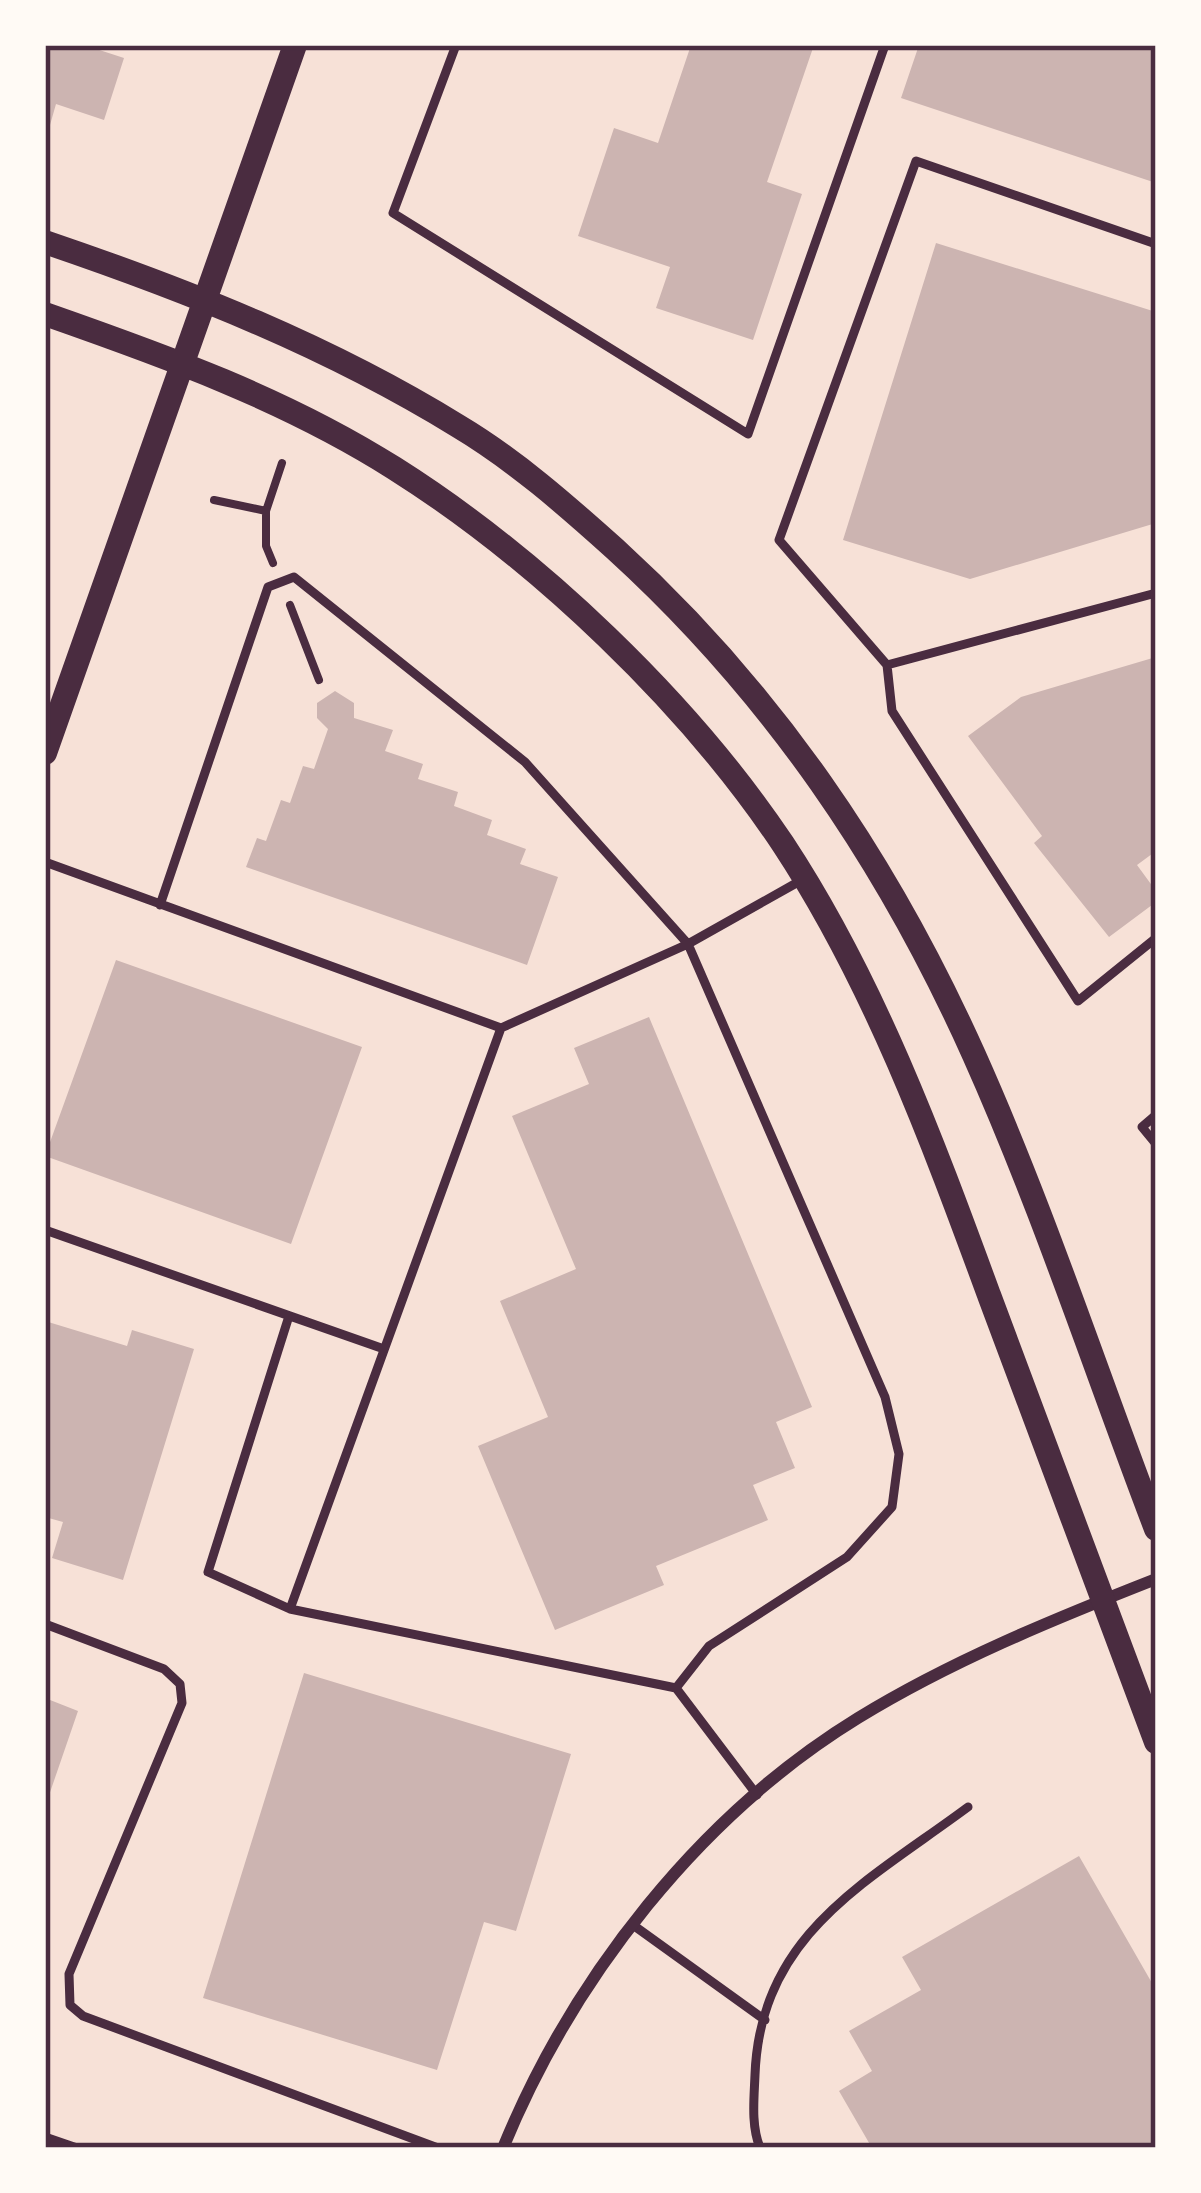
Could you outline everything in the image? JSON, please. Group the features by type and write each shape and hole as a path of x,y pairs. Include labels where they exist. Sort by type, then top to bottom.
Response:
{"main road":[{"path":"45,753 295,45"},
{"path":"45,242 207,297 424,406 563,502 721,651 787,730 908,920 975,1057 1156,1529"},
{"path":"45,314 260,395 394,468 601,630 739,786 804,879 844,947 905,1077 1156,1742"}],"street":[{"path":"503,2148 572,2010 633,1925 712,1836 757,1795 854,1720 934,1674 1156,1580"}],"lane":[{"path":"456,45 393,213 748,434 885,45"},
{"path":"1156,244 916,161 779,540 887,665 892,711 1078,1001 1156,938"},
{"path":"160,905 268,586 294,577 525,762 688,944 885,1397 899,1454 892,1507 848,1557 709,1646 676,1688"},
{"path":"887,665 1156,593"},
{"path":"45,862 501,1028 688,944 804,879"},
{"path":"290,1609 501,1028"},
{"path":"1156,1114 1142,1127 1156,1144"},
{"path":"45,1230 384,1349"},
{"path":"289,1316 208,1572 290,1609 676,1688 757,1795"},
{"path":"45,1624 164,1669 179,1684 182,1702 69,1974 70,2005 83,2016 438,2148"},
{"path":"760,2148 754,2132 756,2054 777,1972 825,1913 968,1807"},
{"path":"633,1925 765,2020"},
{"path":"45,2137 77,2148"}],"path":[{"path":"266,511 282,463"}],"building":[{"path":"45,45 84,45 124,58 104,120 56,104 50,125 45,124"},
{"path":"691,45 814,45 767,182 802,194 753,340 656,308 670,267 578,236 614,128 658,143"},
{"path":"919,45 1156,45 1156,183 901,98"},
{"path":"936,243 1156,312 1156,523 970,579 843,540"},
{"path":"1156,657 1156,851 1137,865 1156,891 1156,902 1109,937 1034,843 1042,836 968,736 1021,697"},
{"path":"335,691 354,703 354,718 393,730 385,751 423,764 418,779 458,792 454,806 492,820 487,835 526,849 520,864 558,877 527,965 246,867 257,838 266,841 281,800 290,803 303,766 314,769 328,729 317,718 317,703"},
{"path":"116,960 362,1047 291,1244 45,1156"},
{"path":"649,1017 812,1407 776,1422 795,1468 753,1485 768,1520 656,1566 664,1585 555,1630 478,1446 548,1417 500,1301 576,1269 512,1116 589,1084 574,1048"},
{"path":"45,1321 127,1346 132,1330 194,1349 123,1580 52,1558 63,1522 45,1517"},
{"path":"304,1673 571,1754 516,1931 484,1922 437,2070 203,1998"},
{"path":"45,1698 78,1711 46,1804 45,1804"},
{"path":"1079,1856 1156,1990 1156,2148 872,2148 839,2091 872,2071 849,2031 921,1990 902,1957"}]}
